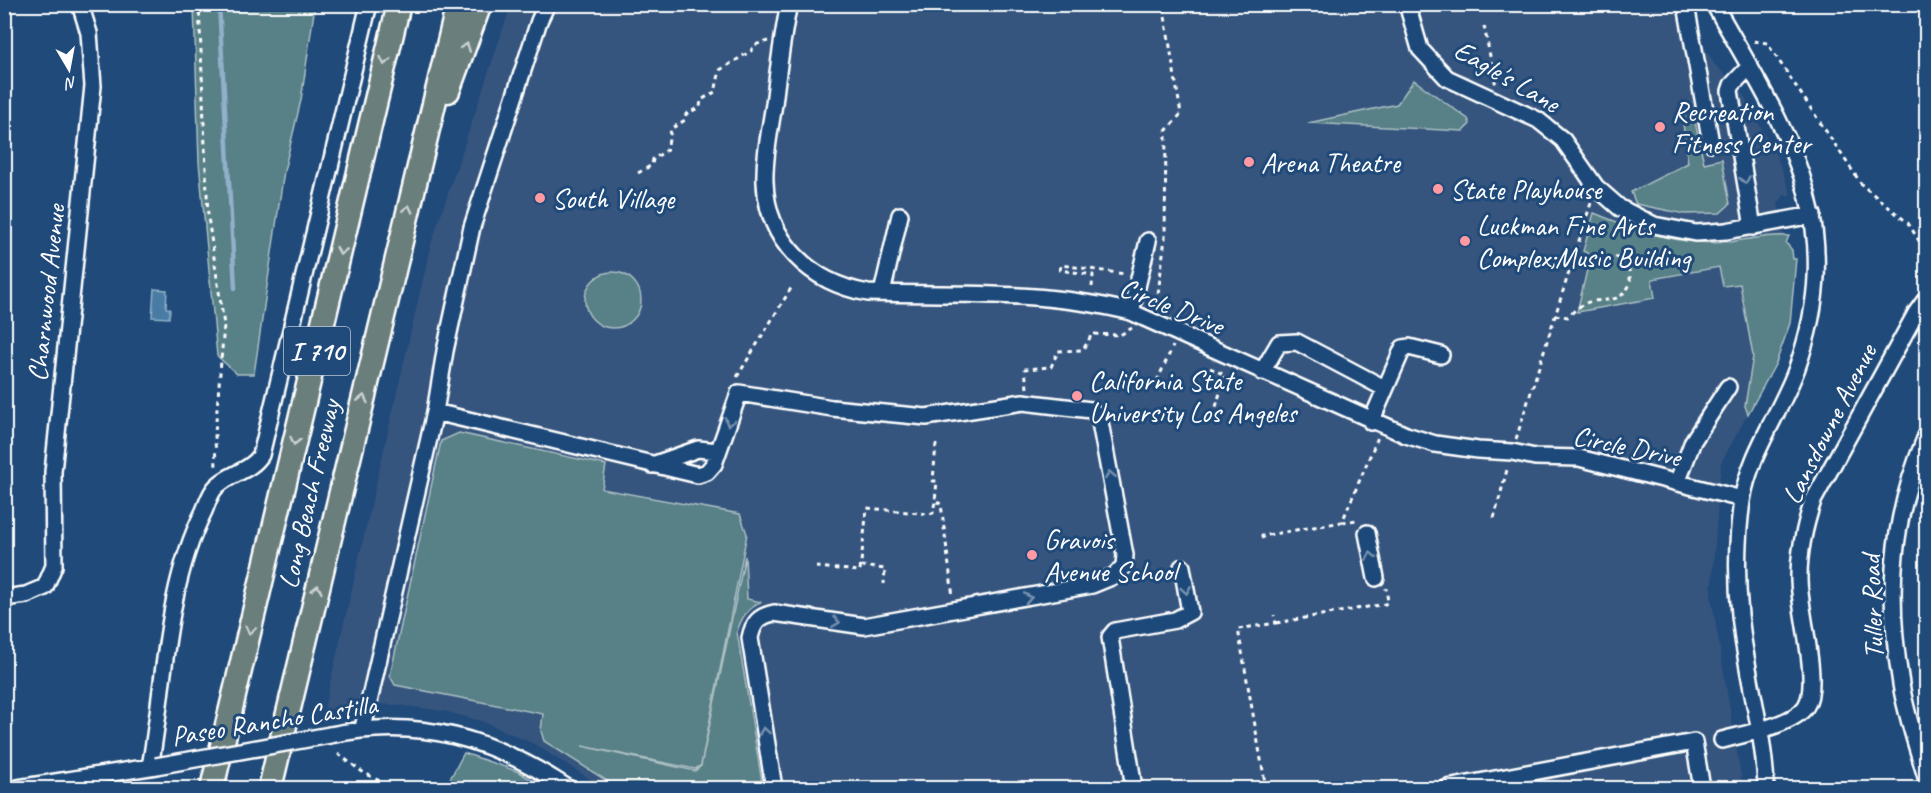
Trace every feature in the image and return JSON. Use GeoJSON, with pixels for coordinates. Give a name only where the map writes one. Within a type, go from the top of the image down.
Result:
{"type":"FeatureCollection","features":[{"type":"Feature","properties":{"kind":"highway","name":"Long Beach Freeway"},"geometry":{"type":"LineString","coordinates":[[212,789],[399,4]]}},
{"type":"Feature","properties":{"kind":"highway","name":"Long Beach Freeway"},"geometry":{"type":"LineString","coordinates":[[270,789],[458,4]]}},
{"type":"Feature","properties":{"kind":"highway"},"geometry":{"type":"LineString","coordinates":[[420,159],[468,43],[480,4]]}},
{"type":"Feature","properties":{"kind":"street","name":"Charnwood Avenue"},"geometry":{"type":"LineString","coordinates":[[4,598],[26,595],[45,587],[54,566],[53,472],[93,86],[89,33],[80,4]]}},
{"type":"Feature","properties":{"kind":"street"},"geometry":{"type":"LineString","coordinates":[[153,767],[182,567],[192,535],[216,487],[252,465],[261,456],[369,4]]}},
{"type":"Feature","properties":{"kind":"street"},"geometry":{"type":"LineString","coordinates":[[363,728],[435,412],[444,351],[472,227],[539,21],[547,4]]}},
{"type":"Feature","properties":{"kind":"street","name":"Circle Drive"},"geometry":{"type":"LineString","coordinates":[[789,4],[765,180],[772,220],[792,254],[824,280],[845,289],[882,293],[1042,296],[1072,299],[1132,319],[1262,372],[1375,428],[1435,444],[1512,452],[1535,458],[1578,458],[1742,499]]}},
{"type":"Feature","properties":{"kind":"street","name":"Eagle's Lane"},"geometry":{"type":"LineString","coordinates":[[1407,4],[1420,49],[1447,78],[1538,120],[1563,141],[1596,187],[1620,208],[1654,225],[1696,233],[1813,215]]}},
{"type":"Feature","properties":{"kind":"street"},"geometry":{"type":"LineString","coordinates":[[1686,4],[1711,143]]}},
{"type":"Feature","properties":{"kind":"street"},"geometry":{"type":"LineString","coordinates":[[1714,4],[1781,122],[1794,152],[1813,215],[1817,278],[1811,321],[1796,370],[1762,442],[1742,499],[1737,549],[1741,628],[1759,729],[1766,789]]}},
{"type":"Feature","properties":{"kind":"street"},"geometry":{"type":"LineString","coordinates":[[1749,67],[1732,85],[1730,91],[1753,226]]}},
{"type":"Feature","properties":{"kind":"street"},"geometry":{"type":"LineString","coordinates":[[882,293],[900,215]]}},
{"type":"Feature","properties":{"kind":"street"},"geometry":{"type":"LineString","coordinates":[[1132,319],[1148,241]]}},
{"type":"Feature","properties":{"kind":"street","name":"Lansdowne Avenue"},"geometry":{"type":"LineString","coordinates":[[1722,740],[1799,714],[1810,696],[1811,678],[1799,579],[1806,522],[1814,501],[1916,313],[1926,299]]}},
{"type":"Feature","properties":{"kind":"street"},"geometry":{"type":"LineString","coordinates":[[1262,372],[1279,343],[1297,342],[1384,388]]}},
{"type":"Feature","properties":{"kind":"street"},"geometry":{"type":"LineString","coordinates":[[1375,428],[1384,388],[1403,348],[1409,347],[1441,355]]}},
{"type":"Feature","properties":{"kind":"street"},"geometry":{"type":"LineString","coordinates":[[1677,483],[1694,441],[1728,387]]}},
{"type":"Feature","properties":{"kind":"street"},"geometry":{"type":"LineString","coordinates":[[435,412],[698,475],[707,472],[718,451],[739,393],[832,408],[926,417],[1023,402],[1091,410],[1099,417],[1125,555],[1124,566],[1114,576],[1092,585],[864,626],[774,613],[762,616],[752,627],[750,638],[774,789]]}},
{"type":"Feature","properties":{"kind":"street","name":"Tuller Road"},"geometry":{"type":"LineString","coordinates":[[1926,436],[1900,515],[1894,549],[1893,583],[1901,684],[1926,777]]}},
{"type":"Feature","properties":{"kind":"street"},"geometry":{"type":"LineString","coordinates":[[652,465],[698,449],[718,451]]}},
{"type":"Feature","properties":{"kind":"street"},"geometry":{"type":"LineString","coordinates":[[1364,526],[1380,578]]}},
{"type":"Feature","properties":{"kind":"street"},"geometry":{"type":"LineString","coordinates":[[1134,789],[1110,637],[1115,631],[1175,620],[1190,612],[1182,567]]}},
{"type":"Feature","properties":{"kind":"street","name":"Paseo Rancho Castilla"},"geometry":{"type":"LineString","coordinates":[[18,789],[153,767],[363,728],[394,726],[430,730],[467,739],[507,754],[568,789]]}},
{"type":"Feature","properties":{"kind":"street"},"geometry":{"type":"LineString","coordinates":[[1447,788],[1694,742],[1702,789]]}},
{"type":"Feature","properties":{"kind":"path"},"geometry":{"type":"LineString","coordinates":[[199,4],[208,217],[224,325],[215,433],[216,487]]}},
{"type":"Feature","properties":{"kind":"path"},"geometry":{"type":"LineString","coordinates":[[1157,303],[1165,238],[1166,131],[1181,114],[1163,4]]}},
{"type":"Feature","properties":{"kind":"path"},"geometry":{"type":"LineString","coordinates":[[1920,4],[1926,21]]}},
{"type":"Feature","properties":{"kind":"path"},"geometry":{"type":"LineString","coordinates":[[1484,26],[1500,103]]}},
{"type":"Feature","properties":{"kind":"path"},"geometry":{"type":"LineString","coordinates":[[638,172],[652,165],[653,159],[668,150],[671,129],[685,120],[686,114],[700,106],[701,100],[715,92],[720,70],[751,51],[754,45],[773,39]]}},
{"type":"Feature","properties":{"kind":"path"},"geometry":{"type":"LineString","coordinates":[[1754,41],[1767,43],[1862,185],[1908,223],[1926,251]]}},
{"type":"Feature","properties":{"kind":"path"},"geometry":{"type":"LineString","coordinates":[[1926,97],[1926,174]]}},
{"type":"Feature","properties":{"kind":"path"},"geometry":{"type":"LineString","coordinates":[[1494,518],[1512,452],[1596,187]]}},
{"type":"Feature","properties":{"kind":"path"},"geometry":{"type":"LineString","coordinates":[[1148,241],[1165,238]]}},
{"type":"Feature","properties":{"kind":"path"},"geometry":{"type":"LineString","coordinates":[[1555,315],[1568,317],[1580,305],[1592,301],[1611,302],[1621,297],[1630,284],[1627,265],[1619,258],[1609,255],[1583,265],[1571,262]]}},
{"type":"Feature","properties":{"kind":"path"},"geometry":{"type":"LineString","coordinates":[[1092,287],[1093,275],[1060,270],[1061,265],[1128,274]]}},
{"type":"Feature","properties":{"kind":"path"},"geometry":{"type":"LineString","coordinates":[[745,381],[737,377],[793,285]]}},
{"type":"Feature","properties":{"kind":"path"},"geometry":{"type":"LineString","coordinates":[[1017,389],[1028,387],[1025,369],[1051,367],[1058,351],[1083,350],[1092,334],[1120,334],[1132,319]]}},
{"type":"Feature","properties":{"kind":"path"},"geometry":{"type":"LineString","coordinates":[[1157,381],[1173,346]]}},
{"type":"Feature","properties":{"kind":"path"},"geometry":{"type":"LineString","coordinates":[[1210,368],[1225,375],[1216,407]]}},
{"type":"Feature","properties":{"kind":"path"},"geometry":{"type":"LineString","coordinates":[[1342,522],[1375,428]]}},
{"type":"Feature","properties":{"kind":"path"},"geometry":{"type":"LineString","coordinates":[[816,567],[860,571],[867,508],[933,513],[937,482],[933,481],[936,444]]}},
{"type":"Feature","properties":{"kind":"path"},"geometry":{"type":"LineString","coordinates":[[935,501],[941,504],[954,610]]}},
{"type":"Feature","properties":{"kind":"path"},"geometry":{"type":"LineString","coordinates":[[1263,539],[1262,536],[1342,522],[1364,526]]}},
{"type":"Feature","properties":{"kind":"path"},"geometry":{"type":"LineString","coordinates":[[861,566],[885,569],[884,584]]}},
{"type":"Feature","properties":{"kind":"path"},"geometry":{"type":"LineString","coordinates":[[1266,789],[1238,629],[1385,604],[1388,599],[1380,578]]}},
{"type":"Feature","properties":{"kind":"path"},"geometry":{"type":"LineString","coordinates":[[1274,615],[1276,623]]}},
{"type":"Feature","properties":{"kind":"path"},"geometry":{"type":"LineString","coordinates":[[338,754],[364,773],[388,785],[389,789]]}},
{"type":"Feature","properties":{"kind":"shaded area","name":"California State University Los Angeles"},"geometry":{"type":"Polygon","coordinates":[[[511,5],[1681,5],[1715,65],[1741,90],[1777,157],[1790,191],[1790,197],[1784,195],[1778,204],[1785,243],[1767,379],[1721,463],[1711,595],[1743,788],[604,788],[534,744],[484,722],[444,711],[397,705],[365,704],[324,710],[431,244],[511,5]]]}},
{"type":"Feature","properties":{"kind":"shaded area"},"geometry":{"type":"Polygon","coordinates":[[[154,289],[167,290],[166,308],[170,309],[169,318],[152,317],[154,289]]]}},
{"type":"Feature","properties":{"kind":"green space"},"geometry":{"type":"Polygon","coordinates":[[[194,5],[315,5],[301,100],[284,171],[254,374],[237,374],[217,356],[199,162],[194,5]]]}},
{"type":"Feature","properties":{"kind":"green space"},"geometry":{"type":"Polygon","coordinates":[[[1414,80],[1468,119],[1470,124],[1463,131],[1308,123],[1397,104],[1414,80]]]}},
{"type":"Feature","properties":{"kind":"green space"},"geometry":{"type":"Polygon","coordinates":[[[1691,103],[1704,163],[1722,159],[1730,204],[1720,213],[1685,214],[1636,204],[1631,192],[1688,163],[1681,107],[1691,103]]]}},
{"type":"Feature","properties":{"kind":"green space"},"geometry":{"type":"Polygon","coordinates":[[[1594,213],[1660,236],[1693,242],[1729,242],[1766,236],[1789,236],[1786,243],[1792,250],[1793,259],[1796,259],[1790,323],[1776,363],[1748,414],[1745,406],[1753,356],[1740,284],[1723,286],[1719,267],[1652,279],[1655,298],[1577,312],[1588,266],[1587,253],[1583,251],[1594,213]]]}},
{"type":"Feature","properties":{"kind":"green space"},"geometry":{"type":"Polygon","coordinates":[[[607,272],[619,272],[629,276],[637,284],[641,300],[637,316],[629,324],[619,328],[607,328],[597,324],[589,316],[585,306],[585,294],[589,284],[597,276],[607,272]]]}},
{"type":"Feature","properties":{"kind":"green space"},"geometry":{"type":"Polygon","coordinates":[[[459,433],[606,465],[602,489],[740,514],[747,534],[701,765],[695,769],[582,746],[695,771],[701,766],[745,556],[747,599],[761,602],[745,614],[737,632],[763,788],[618,788],[544,741],[541,731],[543,714],[395,685],[390,676],[441,441],[459,433]]]}},
{"type":"Feature","properties":{"kind":"green space"},"geometry":{"type":"Polygon","coordinates":[[[464,753],[519,772],[545,788],[445,788],[464,753]]]}},
{"type":"Feature","properties":{"kind":"waterway"},"geometry":{"type":"LineString","coordinates":[[219,4],[235,288]]}},
{"type":"Feature","properties":{"kind":"place","name":"Recreation Fitness Center"},"geometry":{"type":"Point","coordinates":[1660,127]}},
{"type":"Feature","properties":{"kind":"place","name":"Arena Theatre"},"geometry":{"type":"Point","coordinates":[1249,162]}},
{"type":"Feature","properties":{"kind":"place","name":"State Playhouse"},"geometry":{"type":"Point","coordinates":[1438,189]}},
{"type":"Feature","properties":{"kind":"place","name":"South Village"},"geometry":{"type":"Point","coordinates":[540,198]}},
{"type":"Feature","properties":{"kind":"place","name":"Luckman Fine Arts Complex;Music Building"},"geometry":{"type":"Point","coordinates":[1465,241]}},
{"type":"Feature","properties":{"kind":"place","name":"California State University Los Angeles"},"geometry":{"type":"Point","coordinates":[1077,396]}},
{"type":"Feature","properties":{"kind":"place","name":"Gravois Avenue School"},"geometry":{"type":"Point","coordinates":[1032,555]}}]}
